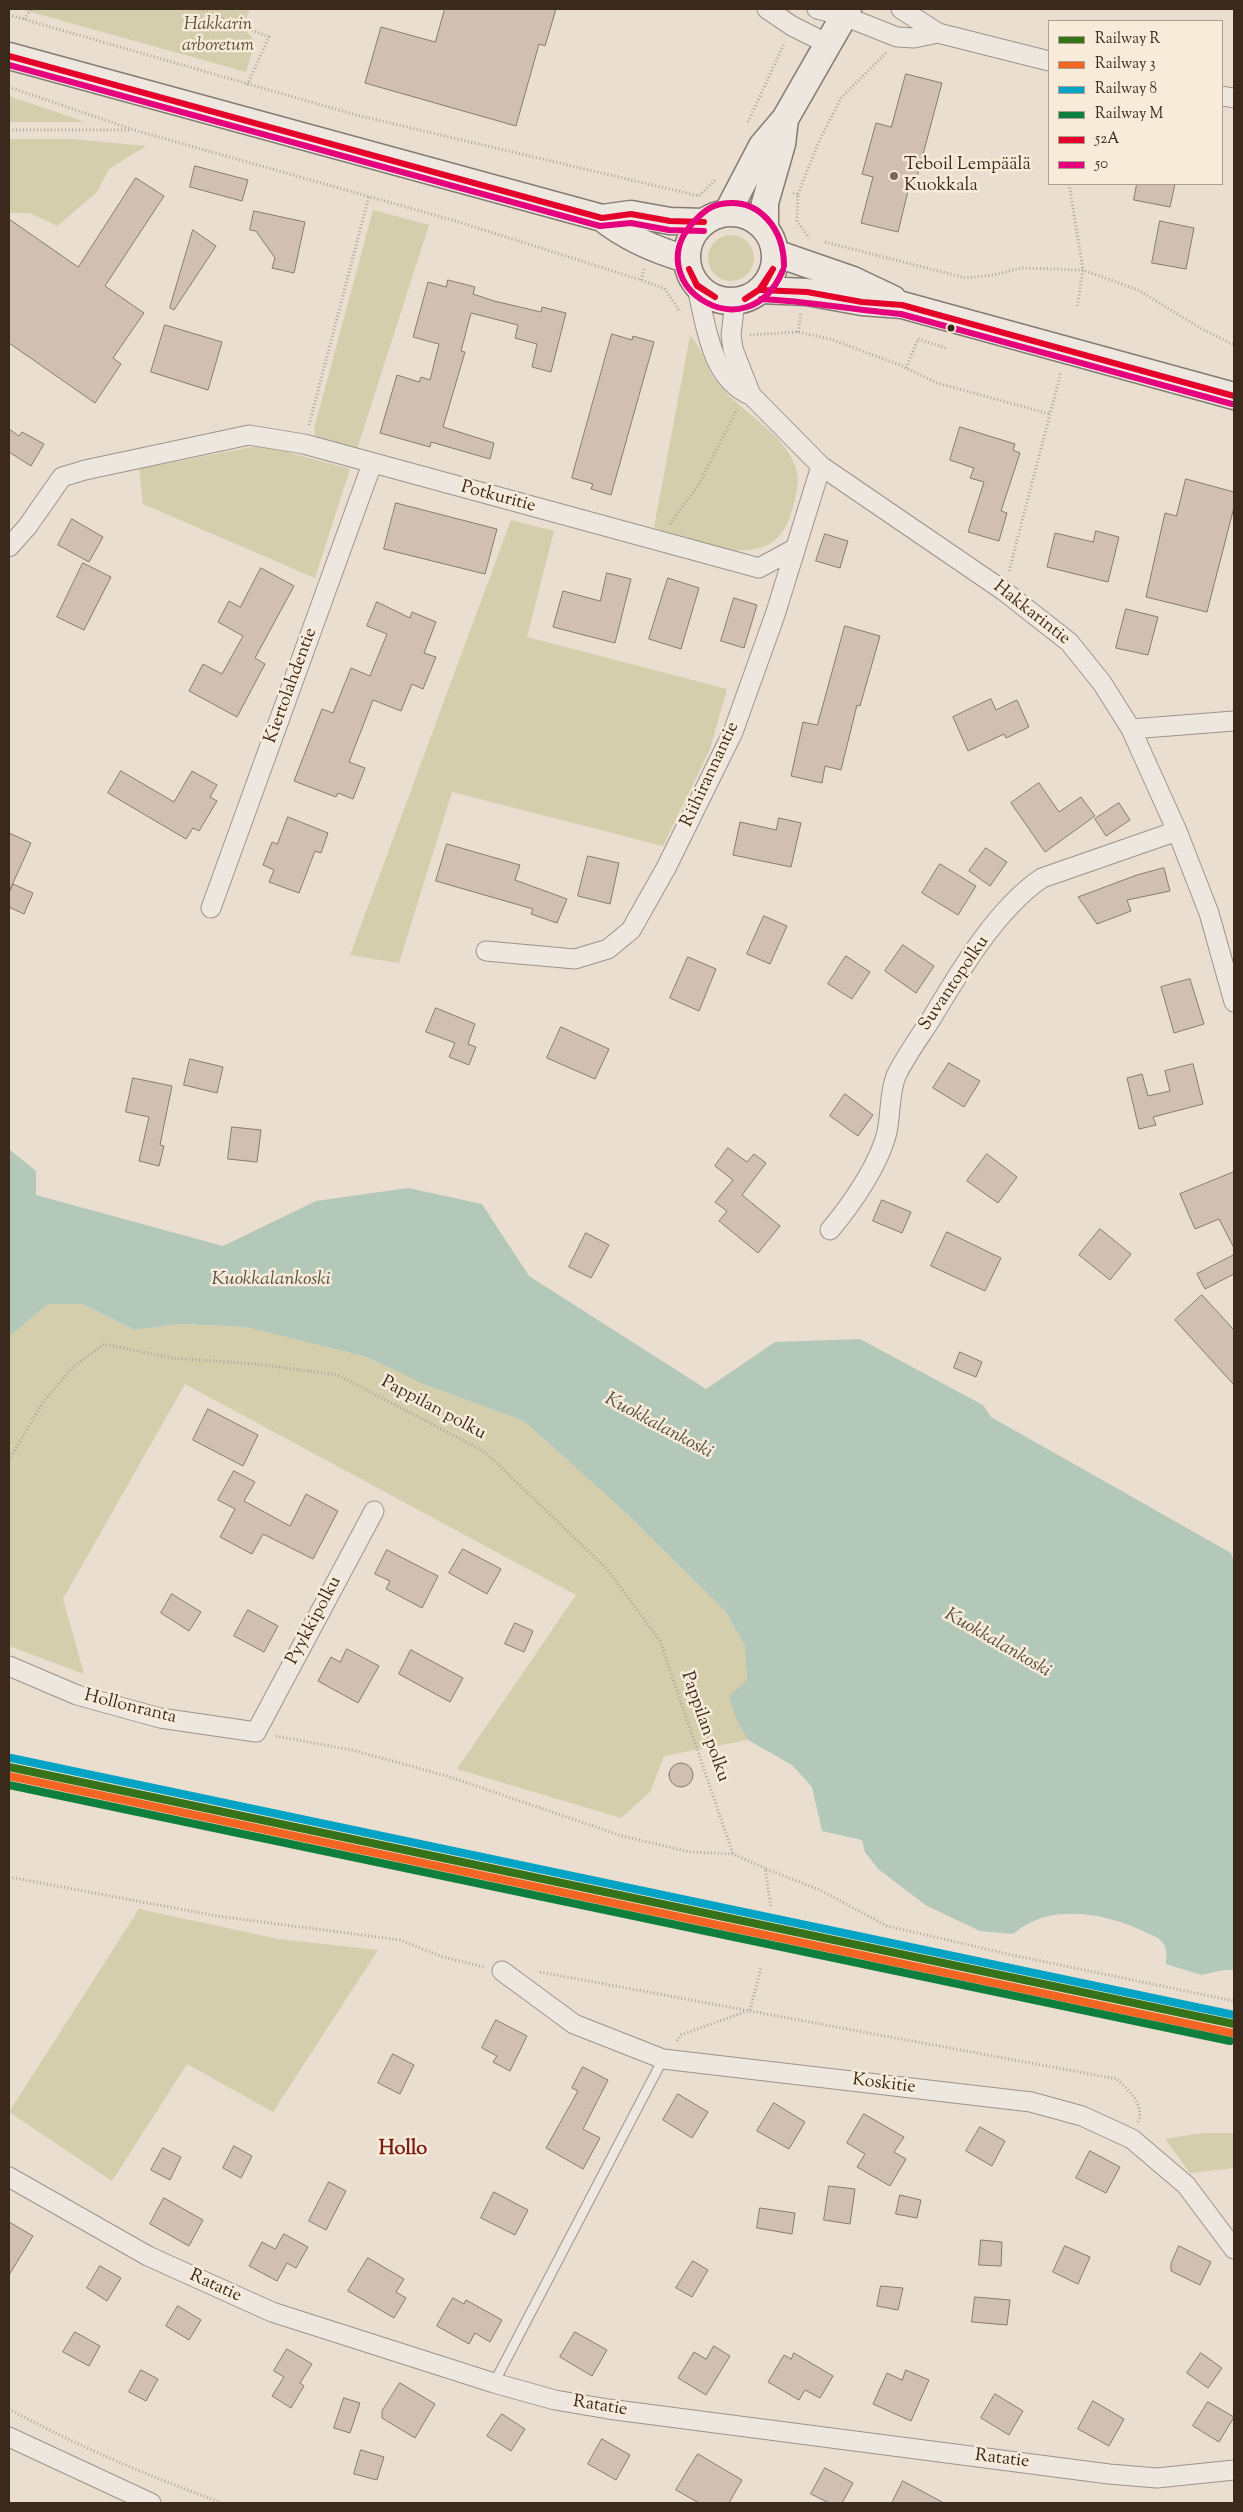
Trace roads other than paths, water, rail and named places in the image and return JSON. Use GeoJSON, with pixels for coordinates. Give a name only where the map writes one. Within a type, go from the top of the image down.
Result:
{"type":"FeatureCollection","features":[{"type":"Feature","properties":{"kind":"main road"},"geometry":{"type":"LineString","coordinates":[[602,218],[631,214],[670,221],[715,217],[742,214],[754,219],[765,228],[772,239],[775,253],[775,266],[770,279],[761,290],[750,298],[736,301],[721,300],[707,294],[696,284],[689,271],[686,259],[689,243],[715,217],[745,178],[762,146],[785,119],[846,12]]}},
{"type":"Feature","properties":{"kind":"main road"},"geometry":{"type":"LineString","coordinates":[[9,56],[602,218],[623,234],[666,253],[686,259]]}},
{"type":"Feature","properties":{"kind":"main road"},"geometry":{"type":"LineString","coordinates":[[765,228],[765,209],[769,185],[782,144],[785,119]]}},
{"type":"Feature","properties":{"kind":"main road"},"geometry":{"type":"LineString","coordinates":[[775,253],[869,286],[902,305]]}},
{"type":"Feature","properties":{"kind":"main road"},"geometry":{"type":"LineString","coordinates":[[761,290],[807,292],[868,303],[902,305],[1234,396]]}},
{"type":"Feature","properties":{"kind":"street"},"geometry":{"type":"LineString","coordinates":[[767,9],[792,26],[828,44]]}},
{"type":"Feature","properties":{"kind":"street"},"geometry":{"type":"LineString","coordinates":[[817,9],[846,12],[897,37],[914,38],[938,34]]}},
{"type":"Feature","properties":{"kind":"street"},"geometry":{"type":"LineString","coordinates":[[901,9],[938,34],[1048,60]]}},
{"type":"Feature","properties":{"kind":"street","name":"Hakkarintie"},"geometry":{"type":"LineString","coordinates":[[696,284],[717,362],[735,387],[747,394],[821,466],[1004,591],[1069,642],[1102,683],[1131,729],[1177,831],[1209,913],[1234,1002]]}},
{"type":"Feature","properties":{"kind":"street","name":"Hakkarintie"},"geometry":{"type":"LineString","coordinates":[[736,301],[731,336],[747,394]]}},
{"type":"Feature","properties":{"kind":"street","name":"Potkuritie"},"geometry":{"type":"LineString","coordinates":[[9,547],[27,526],[62,477],[85,470],[249,435],[304,444],[758,568],[794,549]]}},
{"type":"Feature","properties":{"kind":"street","name":"Kiertolahdentie"},"geometry":{"type":"LineString","coordinates":[[211,908],[372,464]]}},
{"type":"Feature","properties":{"kind":"street","name":"Riihirannantie"},"geometry":{"type":"LineString","coordinates":[[486,951],[575,959],[608,949],[631,930],[666,868],[733,732],[775,616],[821,466]]}},
{"type":"Feature","properties":{"kind":"street"},"geometry":{"type":"LineString","coordinates":[[1131,729],[1234,721]]}},
{"type":"Feature","properties":{"kind":"street","name":"Suvantopolku"},"geometry":{"type":"LineString","coordinates":[[830,1230],[856,1196],[876,1159],[886,1134],[891,1092],[905,1060],[975,950],[1023,891],[1042,878],[1177,831]]}},
{"type":"Feature","properties":{"kind":"street","name":"Pyykkipolku"},"geometry":{"type":"LineString","coordinates":[[256,1732],[374,1511]]}},
{"type":"Feature","properties":{"kind":"street","name":"Hollonranta"},"geometry":{"type":"LineString","coordinates":[[9,1666],[78,1695],[160,1718],[256,1732]]}},
{"type":"Feature","properties":{"kind":"street","name":"Koskitie"},"geometry":{"type":"LineString","coordinates":[[502,1971],[574,2024],[663,2059],[1030,2102],[1082,2116],[1132,2138],[1186,2185],[1234,2249]]}},
{"type":"Feature","properties":{"kind":"street","name":"Ratatie"},"geometry":{"type":"LineString","coordinates":[[9,2177],[148,2256],[272,2312],[556,2400],[608,2409],[1109,2474],[1157,2478],[1234,2470]]}},
{"type":"Feature","properties":{"kind":"street"},"geometry":{"type":"LineString","coordinates":[[9,2437],[151,2503]]}},
{"type":"Feature","properties":{"kind":"lane"},"geometry":{"type":"LineString","coordinates":[[494,2382],[663,2059]]}},
{"type":"Feature","properties":{"kind":"water","name":"Kuokkalankoski"},"geometry":{"type":"Polygon","coordinates":[[[9,1149],[36,1171],[36,1195],[223,1246],[316,1201],[408,1188],[482,1204],[529,1276],[706,1389],[775,1342],[860,1339],[983,1405],[991,1417],[1231,1553],[1234,1562],[1234,1970],[1201,1975],[1166,1964],[1166,1949],[1157,1937],[1128,1924],[1094,1915],[1059,1914],[1027,1924],[1013,1934],[980,1931],[927,1906],[878,1869],[865,1852],[862,1840],[822,1831],[812,1787],[792,1765],[748,1740],[736,1719],[729,1696],[747,1680],[745,1646],[726,1612],[626,1513],[524,1421],[423,1384],[367,1357],[245,1327],[179,1324],[134,1330],[82,1304],[48,1304],[9,1337],[9,1149]]]}},
{"type":"Feature","properties":{"kind":"rail line","name":"8"},"geometry":{"type":"LineString","coordinates":[[11,1758],[1234,2015]]}},
{"type":"Feature","properties":{"kind":"rail line","name":"R"},"geometry":{"type":"LineString","coordinates":[[9,1767],[1234,2024]]}},
{"type":"Feature","properties":{"kind":"rail line","name":"3"},"geometry":{"type":"LineString","coordinates":[[9,1776],[1232,2033]]}},
{"type":"Feature","properties":{"kind":"rail line","name":"M"},"geometry":{"type":"LineString","coordinates":[[9,1785],[1230,2041]]}},
{"type":"Feature","properties":{"kind":"place","name":"Teboil Lempäälä Kuokkala"},"geometry":{"type":"Point","coordinates":[894,176]}},
{"type":"Feature","properties":{"kind":"district","name":"Hollo"},"geometry":{"type":"Point","coordinates":[403,2151]}},
{"type":"Feature","properties":{"kind":"park label","name":"Hakkarin arboretum"},"geometry":{"type":"Point","coordinates":[218,36]}}]}
